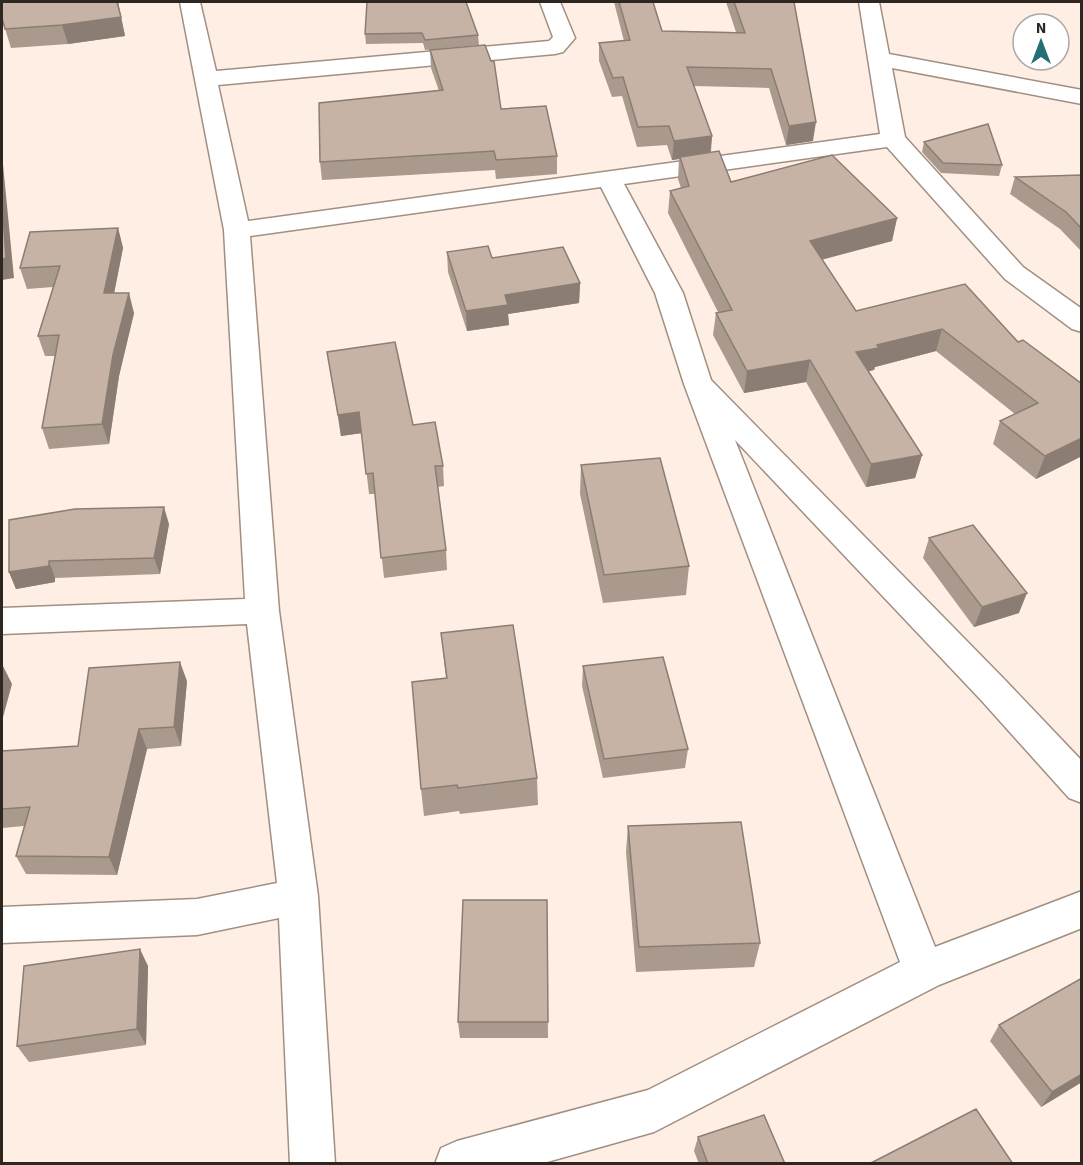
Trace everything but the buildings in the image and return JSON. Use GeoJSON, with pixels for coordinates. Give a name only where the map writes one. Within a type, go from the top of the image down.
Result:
{"type":"FeatureCollection","features":[{"type":"Feature","properties":{"kind":"street"},"geometry":{"type":"LineString","coordinates":[[190,2],[237,230],[262,611],[298,896],[305,1163]]}},
{"type":"Feature","properties":{"kind":"street"},"geometry":{"type":"LineString","coordinates":[[206,79],[555,47],[564,38],[549,2]]}},
{"type":"Feature","properties":{"kind":"street"},"geometry":{"type":"LineString","coordinates":[[869,2],[893,139],[1014,273],[1082,323]]}},
{"type":"Feature","properties":{"kind":"street"},"geometry":{"type":"LineString","coordinates":[[879,59],[1082,97]]}},
{"type":"Feature","properties":{"kind":"street"},"geometry":{"type":"LineString","coordinates":[[237,230],[893,139]]}},
{"type":"Feature","properties":{"kind":"street"},"geometry":{"type":"LineString","coordinates":[[609,178],[669,293],[698,384],[924,971]]}},
{"type":"Feature","properties":{"kind":"street"},"geometry":{"type":"LineString","coordinates":[[698,384],[993,690],[1082,787]]}},
{"type":"Feature","properties":{"kind":"street"},"geometry":{"type":"LineString","coordinates":[[2,621],[262,611]]}},
{"type":"Feature","properties":{"kind":"street"},"geometry":{"type":"LineString","coordinates":[[2,925],[197,917],[298,896]]}},
{"type":"Feature","properties":{"kind":"street"},"geometry":{"type":"LineString","coordinates":[[457,1164],[654,1110],[924,971],[1082,909]]}}]}
